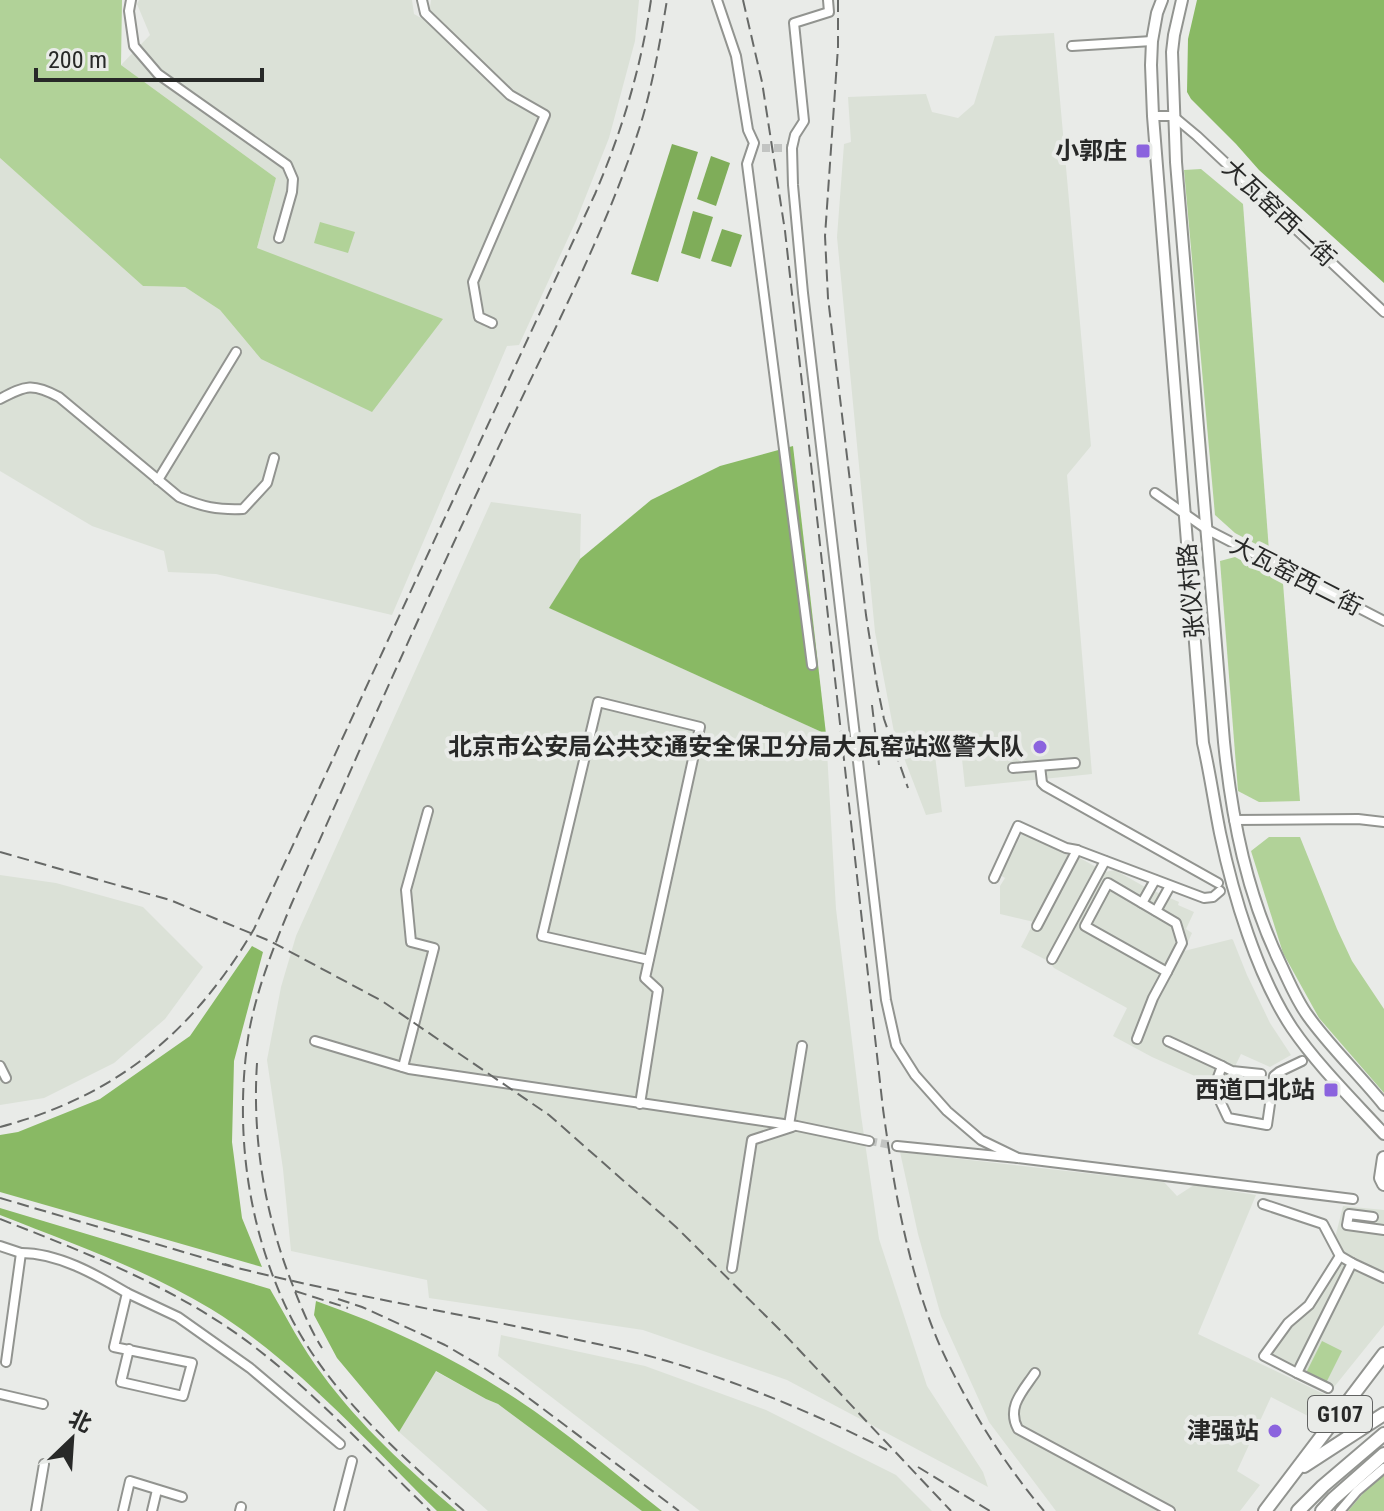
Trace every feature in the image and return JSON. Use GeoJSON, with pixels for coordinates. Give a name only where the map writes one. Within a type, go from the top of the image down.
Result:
{"type":"FeatureCollection","features":[{"type":"Feature","properties":{"kind":"highway"},"geometry":{"type":"LineString","coordinates":[[1384,1158],[1381,1174],[1384,1184]]}},
{"type":"Feature","properties":{"kind":"highway","name":"G107"},"geometry":{"type":"LineString","coordinates":[[1265,1511],[1384,1354]]}},
{"type":"Feature","properties":{"kind":"highway"},"geometry":{"type":"LineString","coordinates":[[1294,1472],[1384,1414]]}},
{"type":"Feature","properties":{"kind":"highway"},"geometry":{"type":"LineString","coordinates":[[1298,1511],[1384,1434]]}},
{"type":"Feature","properties":{"kind":"highway"},"geometry":{"type":"LineString","coordinates":[[1322,1511],[1384,1454]]}},
{"type":"Feature","properties":{"kind":"main road","name":"张仪村路"},"geometry":{"type":"LineString","coordinates":[[1162,0],[1152,41],[1153,116],[1203,743],[1220,834],[1236,896],[1276,1001],[1314,1057],[1384,1134]]}},
{"type":"Feature","properties":{"kind":"main road","name":"张仪村路"},"geometry":{"type":"LineString","coordinates":[[1182,0],[1172,52],[1173,116],[1224,742],[1234,820],[1264,928],[1293,990],[1330,1045],[1384,1105]]}},
{"type":"Feature","properties":{"kind":"street"},"geometry":{"type":"LineString","coordinates":[[131,0],[129,11],[134,46],[158,74],[287,165],[293,179],[292,192],[279,238]]}},
{"type":"Feature","properties":{"kind":"street"},"geometry":{"type":"LineString","coordinates":[[422,0],[425,13],[510,95],[545,115],[473,282],[479,317],[492,323]]}},
{"type":"Feature","properties":{"kind":"street"},"geometry":{"type":"LineString","coordinates":[[717,0],[736,56],[748,130],[758,145],[747,164],[812,665]]}},
{"type":"Feature","properties":{"kind":"street"},"geometry":{"type":"LineString","coordinates":[[828,0],[829,12],[794,23],[804,121],[795,135],[792,148],[793,185],[886,1000],[896,1045],[915,1075],[947,1111],[981,1140],[1018,1158]]}},
{"type":"Feature","properties":{"kind":"street"},"geometry":{"type":"LineString","coordinates":[[1072,46],[1152,41]]}},
{"type":"Feature","properties":{"kind":"street"},"geometry":{"type":"LineString","coordinates":[[1153,116],[1173,116]]}},
{"type":"Feature","properties":{"kind":"street","name":"大瓦窑西一街"},"geometry":{"type":"LineString","coordinates":[[1173,116],[1384,312]]}},
{"type":"Feature","properties":{"kind":"street"},"geometry":{"type":"LineString","coordinates":[[158,480],[236,352]]}},
{"type":"Feature","properties":{"kind":"street"},"geometry":{"type":"LineString","coordinates":[[0,399],[29,386],[42,388],[59,397],[179,497],[203,507],[243,509],[267,483],[274,458]]}},
{"type":"Feature","properties":{"kind":"street","name":"大瓦窑西二街"},"geometry":{"type":"LineString","coordinates":[[1155,493],[1208,530],[1384,621]]}},
{"type":"Feature","properties":{"kind":"street"},"geometry":{"type":"LineString","coordinates":[[640,1104],[658,990],[645,978],[649,960],[700,727],[598,702],[542,936],[649,960]]}},
{"type":"Feature","properties":{"kind":"street"},"geometry":{"type":"LineString","coordinates":[[1013,768],[1075,763]]}},
{"type":"Feature","properties":{"kind":"street"},"geometry":{"type":"LineString","coordinates":[[994,878],[1018,826],[1066,848],[1204,898],[1213,897],[1219,887],[1045,786],[1040,766]]}},
{"type":"Feature","properties":{"kind":"street"},"geometry":{"type":"LineString","coordinates":[[403,1067],[434,948],[411,942],[406,890],[428,811]]}},
{"type":"Feature","properties":{"kind":"street"},"geometry":{"type":"LineString","coordinates":[[1234,820],[1358,819],[1384,822]]}},
{"type":"Feature","properties":{"kind":"street"},"geometry":{"type":"LineString","coordinates":[[1037,926],[1077,850]]}},
{"type":"Feature","properties":{"kind":"street"},"geometry":{"type":"LineString","coordinates":[[1052,959],[1105,861]]}},
{"type":"Feature","properties":{"kind":"street"},"geometry":{"type":"LineString","coordinates":[[1142,903],[1155,880]]}},
{"type":"Feature","properties":{"kind":"street"},"geometry":{"type":"LineString","coordinates":[[1137,1039],[1153,998],[1167,972],[1182,943],[1176,923],[1108,883],[1085,926],[1167,972]]}},
{"type":"Feature","properties":{"kind":"street"},"geometry":{"type":"LineString","coordinates":[[1156,911],[1170,886]]}},
{"type":"Feature","properties":{"kind":"street"},"geometry":{"type":"LineString","coordinates":[[315,1041],[403,1067],[793,1125],[869,1141]]}},
{"type":"Feature","properties":{"kind":"street"},"geometry":{"type":"LineString","coordinates":[[1168,1041],[1232,1071],[1261,1074]]}},
{"type":"Feature","properties":{"kind":"street"},"geometry":{"type":"LineString","coordinates":[[793,1125],[802,1046]]}},
{"type":"Feature","properties":{"kind":"street"},"geometry":{"type":"LineString","coordinates":[[1222,1066],[1214,1088],[1228,1118],[1267,1125],[1274,1076],[1302,1061]]}},
{"type":"Feature","properties":{"kind":"street"},"geometry":{"type":"LineString","coordinates":[[0,1066],[6,1078]]}},
{"type":"Feature","properties":{"kind":"street"},"geometry":{"type":"LineString","coordinates":[[732,1268],[752,1140],[793,1125]]}},
{"type":"Feature","properties":{"kind":"street"},"geometry":{"type":"LineString","coordinates":[[897,1146],[1353,1199]]}},
{"type":"Feature","properties":{"kind":"street"},"geometry":{"type":"LineString","coordinates":[[1263,1204],[1323,1224],[1340,1256],[1384,1278]]}},
{"type":"Feature","properties":{"kind":"street"},"geometry":{"type":"LineString","coordinates":[[1373,1217],[1349,1214],[1347,1225],[1384,1230]]}},
{"type":"Feature","properties":{"kind":"street"},"geometry":{"type":"LineString","coordinates":[[0,1246],[21,1253],[37,1253],[94,1273],[127,1293],[178,1317],[250,1368],[340,1444]]}},
{"type":"Feature","properties":{"kind":"street"},"geometry":{"type":"LineString","coordinates":[[6,1362],[21,1253]]}},
{"type":"Feature","properties":{"kind":"street"},"geometry":{"type":"LineString","coordinates":[[1328,1388],[1264,1356],[1288,1323],[1309,1305],[1340,1256]]}},
{"type":"Feature","properties":{"kind":"street"},"geometry":{"type":"LineString","coordinates":[[1297,1373],[1352,1263]]}},
{"type":"Feature","properties":{"kind":"street"},"geometry":{"type":"LineString","coordinates":[[127,1293],[114,1347],[129,1349],[192,1363],[183,1396],[121,1382],[129,1349]]}},
{"type":"Feature","properties":{"kind":"street"},"geometry":{"type":"LineString","coordinates":[[1035,1373],[1012,1410],[1018,1429],[1170,1511]]}},
{"type":"Feature","properties":{"kind":"street"},"geometry":{"type":"LineString","coordinates":[[0,1394],[43,1404]]}},
{"type":"Feature","properties":{"kind":"street"},"geometry":{"type":"LineString","coordinates":[[339,1511],[352,1461]]}},
{"type":"Feature","properties":{"kind":"street"},"geometry":{"type":"LineString","coordinates":[[36,1511],[44,1464]]}},
{"type":"Feature","properties":{"kind":"street"},"geometry":{"type":"LineString","coordinates":[[1340,1511],[1357,1491],[1384,1468]]}},
{"type":"Feature","properties":{"kind":"street"},"geometry":{"type":"LineString","coordinates":[[123,1511],[130,1481],[182,1497]]}},
{"type":"Feature","properties":{"kind":"street"},"geometry":{"type":"LineString","coordinates":[[152,1511],[157,1490]]}},
{"type":"Feature","properties":{"kind":"shaded area"},"geometry":{"type":"Polygon","coordinates":[[[0,0],[122,0],[121,65],[276,178],[257,248],[443,319],[372,412],[261,359],[220,310],[185,287],[143,286],[0,158],[0,0]]]}},
{"type":"Feature","properties":{"kind":"shaded area"},"geometry":{"type":"Polygon","coordinates":[[[139,0],[412,0],[414,14],[428,22],[431,0],[639,0],[635,41],[609,138],[576,221],[519,345],[507,346],[392,615],[216,574],[168,572],[164,551],[92,526],[0,471],[0,158],[143,286],[185,287],[220,310],[261,359],[257,248],[276,178],[121,65],[150,35],[137,4],[139,0]]]}},
{"type":"Feature","properties":{"kind":"shaded area"},"geometry":{"type":"Polygon","coordinates":[[[1197,0],[1384,0],[1384,283],[1259,170],[1191,99],[1187,92],[1188,39],[1197,0]]]}},
{"type":"Feature","properties":{"kind":"shaded area"},"geometry":{"type":"Polygon","coordinates":[[[1054,33],[1091,446],[1067,475],[1092,774],[965,787],[959,731],[932,731],[942,812],[926,815],[894,732],[875,632],[837,237],[844,144],[851,142],[848,97],[926,94],[932,112],[958,118],[974,104],[995,36],[1054,33]]]}},
{"type":"Feature","properties":{"kind":"shaded area"},"geometry":{"type":"Polygon","coordinates":[[[672,144],[698,152],[658,282],[631,274],[672,144]]]}},
{"type":"Feature","properties":{"kind":"shaded area"},"geometry":{"type":"Polygon","coordinates":[[[711,156],[730,163],[716,206],[697,199],[711,156]]]}},
{"type":"Feature","properties":{"kind":"shaded area"},"geometry":{"type":"Polygon","coordinates":[[[1201,169],[1243,204],[1269,551],[1235,533],[1215,515],[1184,170],[1201,169]]]}},
{"type":"Feature","properties":{"kind":"shaded area"},"geometry":{"type":"Polygon","coordinates":[[[693,211],[713,217],[700,259],[681,253],[693,211]]]}},
{"type":"Feature","properties":{"kind":"shaded area"},"geometry":{"type":"Polygon","coordinates":[[[320,222],[355,232],[348,253],[314,243],[320,222]]]}},
{"type":"Feature","properties":{"kind":"shaded area"},"geometry":{"type":"Polygon","coordinates":[[[722,229],[742,235],[731,267],[711,261],[722,229]]]}},
{"type":"Feature","properties":{"kind":"shaded area"},"geometry":{"type":"Polygon","coordinates":[[[793,446],[826,734],[549,608],[580,559],[651,500],[720,466],[793,446]]]}},
{"type":"Feature","properties":{"kind":"shaded area"},"geometry":{"type":"Polygon","coordinates":[[[491,502],[581,514],[580,559],[550,608],[826,734],[836,909],[879,1239],[927,1386],[983,1472],[988,1487],[787,1380],[643,1330],[429,1298],[427,1280],[291,1251],[267,1060],[281,987],[296,936],[491,502]]]}},
{"type":"Feature","properties":{"kind":"shaded area"},"geometry":{"type":"Polygon","coordinates":[[[1235,557],[1283,583],[1300,801],[1259,802],[1238,791],[1220,561],[1235,557]]]}},
{"type":"Feature","properties":{"kind":"shaded area"},"geometry":{"type":"Polygon","coordinates":[[[1023,832],[1105,872],[1115,870],[1194,912],[1186,929],[1192,933],[1184,951],[1232,939],[1270,1023],[1291,1055],[1270,1067],[1241,1054],[1224,1089],[1113,1036],[1127,1008],[1021,947],[1034,922],[1000,914],[1000,886],[1005,878],[1000,875],[1023,832]]]}},
{"type":"Feature","properties":{"kind":"shaded area"},"geometry":{"type":"Polygon","coordinates":[[[1269,837],[1300,837],[1352,961],[1384,1009],[1384,1093],[1319,1018],[1283,953],[1251,851],[1269,837]]]}},
{"type":"Feature","properties":{"kind":"shaded area"},"geometry":{"type":"Polygon","coordinates":[[[0,875],[56,883],[143,907],[203,967],[165,1019],[114,1063],[44,1098],[0,1105],[0,875]]]}},
{"type":"Feature","properties":{"kind":"shaded area"},"geometry":{"type":"Polygon","coordinates":[[[252,946],[263,952],[234,1061],[232,1142],[242,1218],[262,1267],[0,1192],[0,1135],[18,1132],[100,1099],[190,1036],[252,946]]]}},
{"type":"Feature","properties":{"kind":"shaded area"},"geometry":{"type":"Polygon","coordinates":[[[900,1152],[1164,1182],[1177,1196],[1194,1185],[1256,1195],[1198,1334],[1326,1395],[1310,1417],[1271,1397],[1237,1471],[1260,1485],[1240,1511],[1056,1511],[989,1422],[941,1316],[918,1234],[900,1152]]]}},
{"type":"Feature","properties":{"kind":"shaded area"},"geometry":{"type":"Polygon","coordinates":[[[1343,1206],[1384,1210],[1384,1325],[1330,1392],[1261,1357],[1284,1321],[1308,1300],[1333,1257],[1343,1206]]]}},
{"type":"Feature","properties":{"kind":"shaded area"},"geometry":{"type":"Polygon","coordinates":[[[0,1208],[270,1289],[308,1354],[352,1411],[385,1446],[457,1511],[437,1511],[301,1377],[211,1309],[134,1269],[0,1215],[0,1208]]]}},
{"type":"Feature","properties":{"kind":"shaded area"},"geometry":{"type":"Polygon","coordinates":[[[316,1301],[419,1344],[492,1383],[553,1425],[662,1511],[642,1511],[498,1404],[436,1371],[399,1432],[337,1358],[314,1315],[316,1301]]]}},
{"type":"Feature","properties":{"kind":"shaded area"},"geometry":{"type":"Polygon","coordinates":[[[501,1335],[645,1366],[766,1410],[896,1475],[932,1511],[700,1511],[498,1356],[501,1335]]]}},
{"type":"Feature","properties":{"kind":"shaded area"},"geometry":{"type":"Polygon","coordinates":[[[1322,1341],[1342,1351],[1326,1383],[1306,1373],[1322,1341]]]}},
{"type":"Feature","properties":{"kind":"shaded area"},"geometry":{"type":"Polygon","coordinates":[[[435,1371],[498,1404],[642,1511],[488,1511],[399,1432],[435,1371]]]}},
{"type":"Feature","properties":{"kind":"shaded area"},"geometry":{"type":"Polygon","coordinates":[[[1384,1469],[1384,1511],[1348,1511],[1384,1469]]]}},
{"type":"Feature","properties":{"kind":"tunnel"},"geometry":{"type":"LineString","coordinates":[[762,148],[792,148]]}},
{"type":"Feature","properties":{"kind":"tunnel"},"geometry":{"type":"LineString","coordinates":[[869,1141],[897,1146]]}},
{"type":"Feature","properties":{"kind":"railway"},"geometry":{"type":"LineString","coordinates":[[0,1127],[80,1098],[148,1055],[205,999],[254,929],[595,194],[629,99],[651,0]]}},
{"type":"Feature","properties":{"kind":"railway"},"geometry":{"type":"LineString","coordinates":[[464,1511],[385,1439],[337,1386],[315,1358],[281,1296],[259,1232],[246,1166],[243,1099],[249,1032],[267,967],[297,890],[424,606],[613,200],[645,108],[667,0]]}},
{"type":"Feature","properties":{"kind":"railway"},"geometry":{"type":"LineString","coordinates":[[743,0],[762,82],[785,231],[883,1109],[897,1199],[919,1289],[940,1346],[986,1432],[1044,1511]]}},
{"type":"Feature","properties":{"kind":"railway"},"geometry":{"type":"LineString","coordinates":[[838,0],[838,47],[825,236],[828,298],[877,685],[884,719],[908,788]]}},
{"type":"Feature","properties":{"kind":"railway"},"geometry":{"type":"LineString","coordinates":[[872,705],[879,765]]}},
{"type":"Feature","properties":{"kind":"railway"},"geometry":{"type":"LineString","coordinates":[[0,852],[170,900],[270,941],[382,1001],[549,1115],[676,1227],[786,1336],[951,1511]]}},
{"type":"Feature","properties":{"kind":"railway"},"geometry":{"type":"LineString","coordinates":[[257,1063],[259,1148],[268,1205],[293,1286],[322,1348]]}},
{"type":"Feature","properties":{"kind":"railway"},"geometry":{"type":"LineString","coordinates":[[0,1198],[231,1266]]}},
{"type":"Feature","properties":{"kind":"railway"},"geometry":{"type":"LineString","coordinates":[[0,1219],[133,1274],[227,1327],[301,1386],[430,1511]]}},
{"type":"Feature","properties":{"kind":"railway"},"geometry":{"type":"LineString","coordinates":[[222,1264],[654,1357],[779,1401],[887,1450]]}},
{"type":"Feature","properties":{"kind":"railway"},"geometry":{"type":"LineString","coordinates":[[295,1291],[348,1308]]}},
{"type":"Feature","properties":{"kind":"railway"},"geometry":{"type":"LineString","coordinates":[[338,1299],[445,1345],[481,1366],[518,1390],[679,1511]]}},
{"type":"Feature","properties":{"kind":"railway"},"geometry":{"type":"LineString","coordinates":[[918,1467],[990,1511]]}},
{"type":"Feature","properties":{"kind":"place","name":"小郭庄"},"geometry":{"type":"Point","coordinates":[1143,151]}},
{"type":"Feature","properties":{"kind":"place","name":"北京市公安局公共交通安全保卫分局大瓦窑站巡警大队"},"geometry":{"type":"Point","coordinates":[1040,747]}},
{"type":"Feature","properties":{"kind":"place","name":"西道口北站"},"geometry":{"type":"Point","coordinates":[1331,1090]}},
{"type":"Feature","properties":{"kind":"place","name":"津强站"},"geometry":{"type":"Point","coordinates":[1275,1431]}}]}
